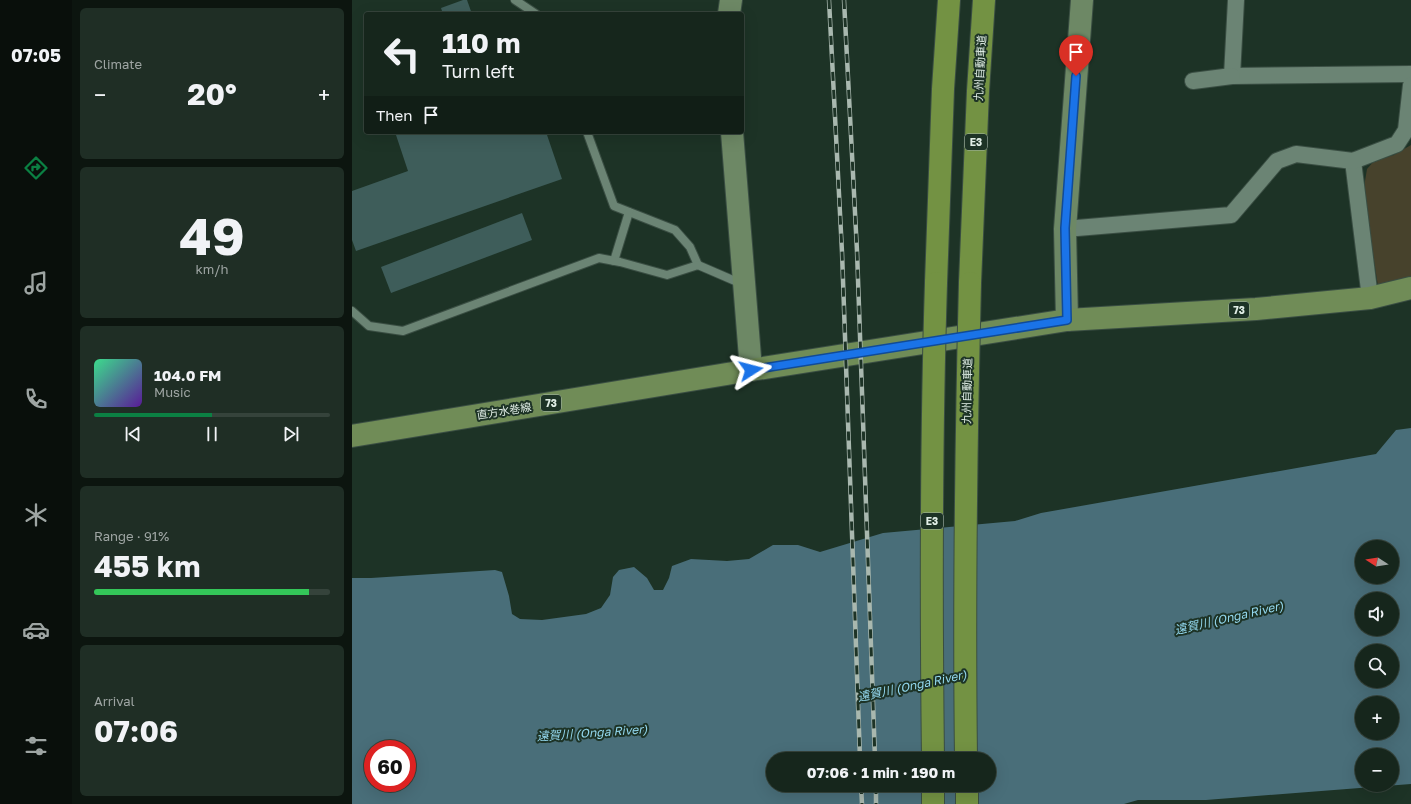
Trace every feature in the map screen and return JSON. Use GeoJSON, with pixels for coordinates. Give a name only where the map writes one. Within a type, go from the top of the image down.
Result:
{"type":"FeatureCollection","features":[{"type":"Feature","properties":{"kind":"highway","name":"E3"},"geometry":{"type":"LineString","coordinates":[[933,752],[932,399],[943,89],[949,0]]}},
{"type":"Feature","properties":{"kind":"highway","name":"九州自動車道"},"geometry":{"type":"LineString","coordinates":[[966,752],[965,620],[967,398],[978,91],[984,0]]}},
{"type":"Feature","properties":{"kind":"highway"},"geometry":{"type":"LineString","coordinates":[[933,792],[933,804]]}},
{"type":"Feature","properties":{"kind":"highway"},"geometry":{"type":"LineString","coordinates":[[967,792],[967,804]]}},
{"type":"Feature","properties":{"kind":"main road","name":"73"},"geometry":{"type":"LineString","coordinates":[[751,370],[1067,320],[1256,309],[1370,298],[1411,288]]}},
{"type":"Feature","properties":{"kind":"main road","name":"直方水巻線"},"geometry":{"type":"LineString","coordinates":[[352,436],[751,370]]}},
{"type":"Feature","properties":{"kind":"street"},"geometry":{"type":"LineString","coordinates":[[729,12],[730,0]]}},
{"type":"Feature","properties":{"kind":"street"},"geometry":{"type":"LineString","coordinates":[[1067,320],[1065,228],[1082,0]]}},
{"type":"Feature","properties":{"kind":"street"},"geometry":{"type":"LineString","coordinates":[[1232,76],[1236,0]]}},
{"type":"Feature","properties":{"kind":"street"},"geometry":{"type":"LineString","coordinates":[[1194,81],[1232,76],[1411,74]]}},
{"type":"Feature","properties":{"kind":"street"},"geometry":{"type":"LineString","coordinates":[[1065,228],[1231,215],[1277,160],[1296,154],[1352,161],[1397,144],[1406,130],[1411,85]]}},
{"type":"Feature","properties":{"kind":"street"},"geometry":{"type":"LineString","coordinates":[[732,134],[751,370]]}},
{"type":"Feature","properties":{"kind":"street"},"geometry":{"type":"LineString","coordinates":[[1352,161],[1370,298]]}},
{"type":"Feature","properties":{"kind":"lane"},"geometry":{"type":"LineString","coordinates":[[515,0],[533,12]]}},
{"type":"Feature","properties":{"kind":"lane"},"geometry":{"type":"LineString","coordinates":[[588,134],[614,206],[675,230],[690,247],[698,265],[744,286]]}},
{"type":"Feature","properties":{"kind":"lane"},"geometry":{"type":"LineString","coordinates":[[614,261],[629,212]]}},
{"type":"Feature","properties":{"kind":"lane"},"geometry":{"type":"LineString","coordinates":[[352,311],[369,326],[403,331],[599,258],[667,275],[698,265]]}},
{"type":"Feature","properties":{"kind":"shaded area"},"geometry":{"type":"Polygon","coordinates":[[[1411,145],[1411,278],[1378,286],[1364,197],[1367,169],[1374,161],[1394,155],[1411,145]]]}},
{"type":"Feature","properties":{"kind":"water","name":"遠賀川 (Onga River)"},"geometry":{"type":"Polygon","coordinates":[[[1411,428],[1411,784],[1399,785],[1399,748],[1355,748],[1355,788],[1206,800],[1138,800],[1124,804],[352,804],[352,578],[495,570],[502,572],[509,596],[512,614],[520,619],[542,620],[586,614],[601,608],[610,595],[613,577],[619,570],[634,567],[647,578],[654,590],[663,590],[669,578],[672,566],[691,559],[727,561],[749,559],[773,545],[798,545],[820,552],[883,533],[1015,521],[1041,513],[1376,454],[1396,430],[1411,428]]]}},
{"type":"Feature","properties":{"kind":"building"},"geometry":{"type":"Polygon","coordinates":[[[467,0],[471,12],[442,12],[441,8],[467,0]]]}},
{"type":"Feature","properties":{"kind":"building"},"geometry":{"type":"Polygon","coordinates":[[[396,134],[547,134],[562,179],[356,251],[352,240],[352,191],[408,171],[396,134]]]}},
{"type":"Feature","properties":{"kind":"building"},"geometry":{"type":"Polygon","coordinates":[[[522,213],[532,240],[391,293],[381,267],[522,213]]]}},
{"type":"Feature","properties":{"kind":"railway"},"geometry":{"type":"LineString","coordinates":[[829,0],[842,252],[860,752]]}},
{"type":"Feature","properties":{"kind":"railway"},"geometry":{"type":"LineString","coordinates":[[844,0],[857,251],[875,752]]}},
{"type":"Feature","properties":{"kind":"railway"},"geometry":{"type":"LineString","coordinates":[[861,792],[862,804]]}},
{"type":"Feature","properties":{"kind":"railway"},"geometry":{"type":"LineString","coordinates":[[876,792],[876,804]]}},
{"type":"Feature","properties":{"kind":"route"},"geometry":{"type":"LineString","coordinates":[[751,370],[1067,320],[1065,228],[1076,76]]}}]}
